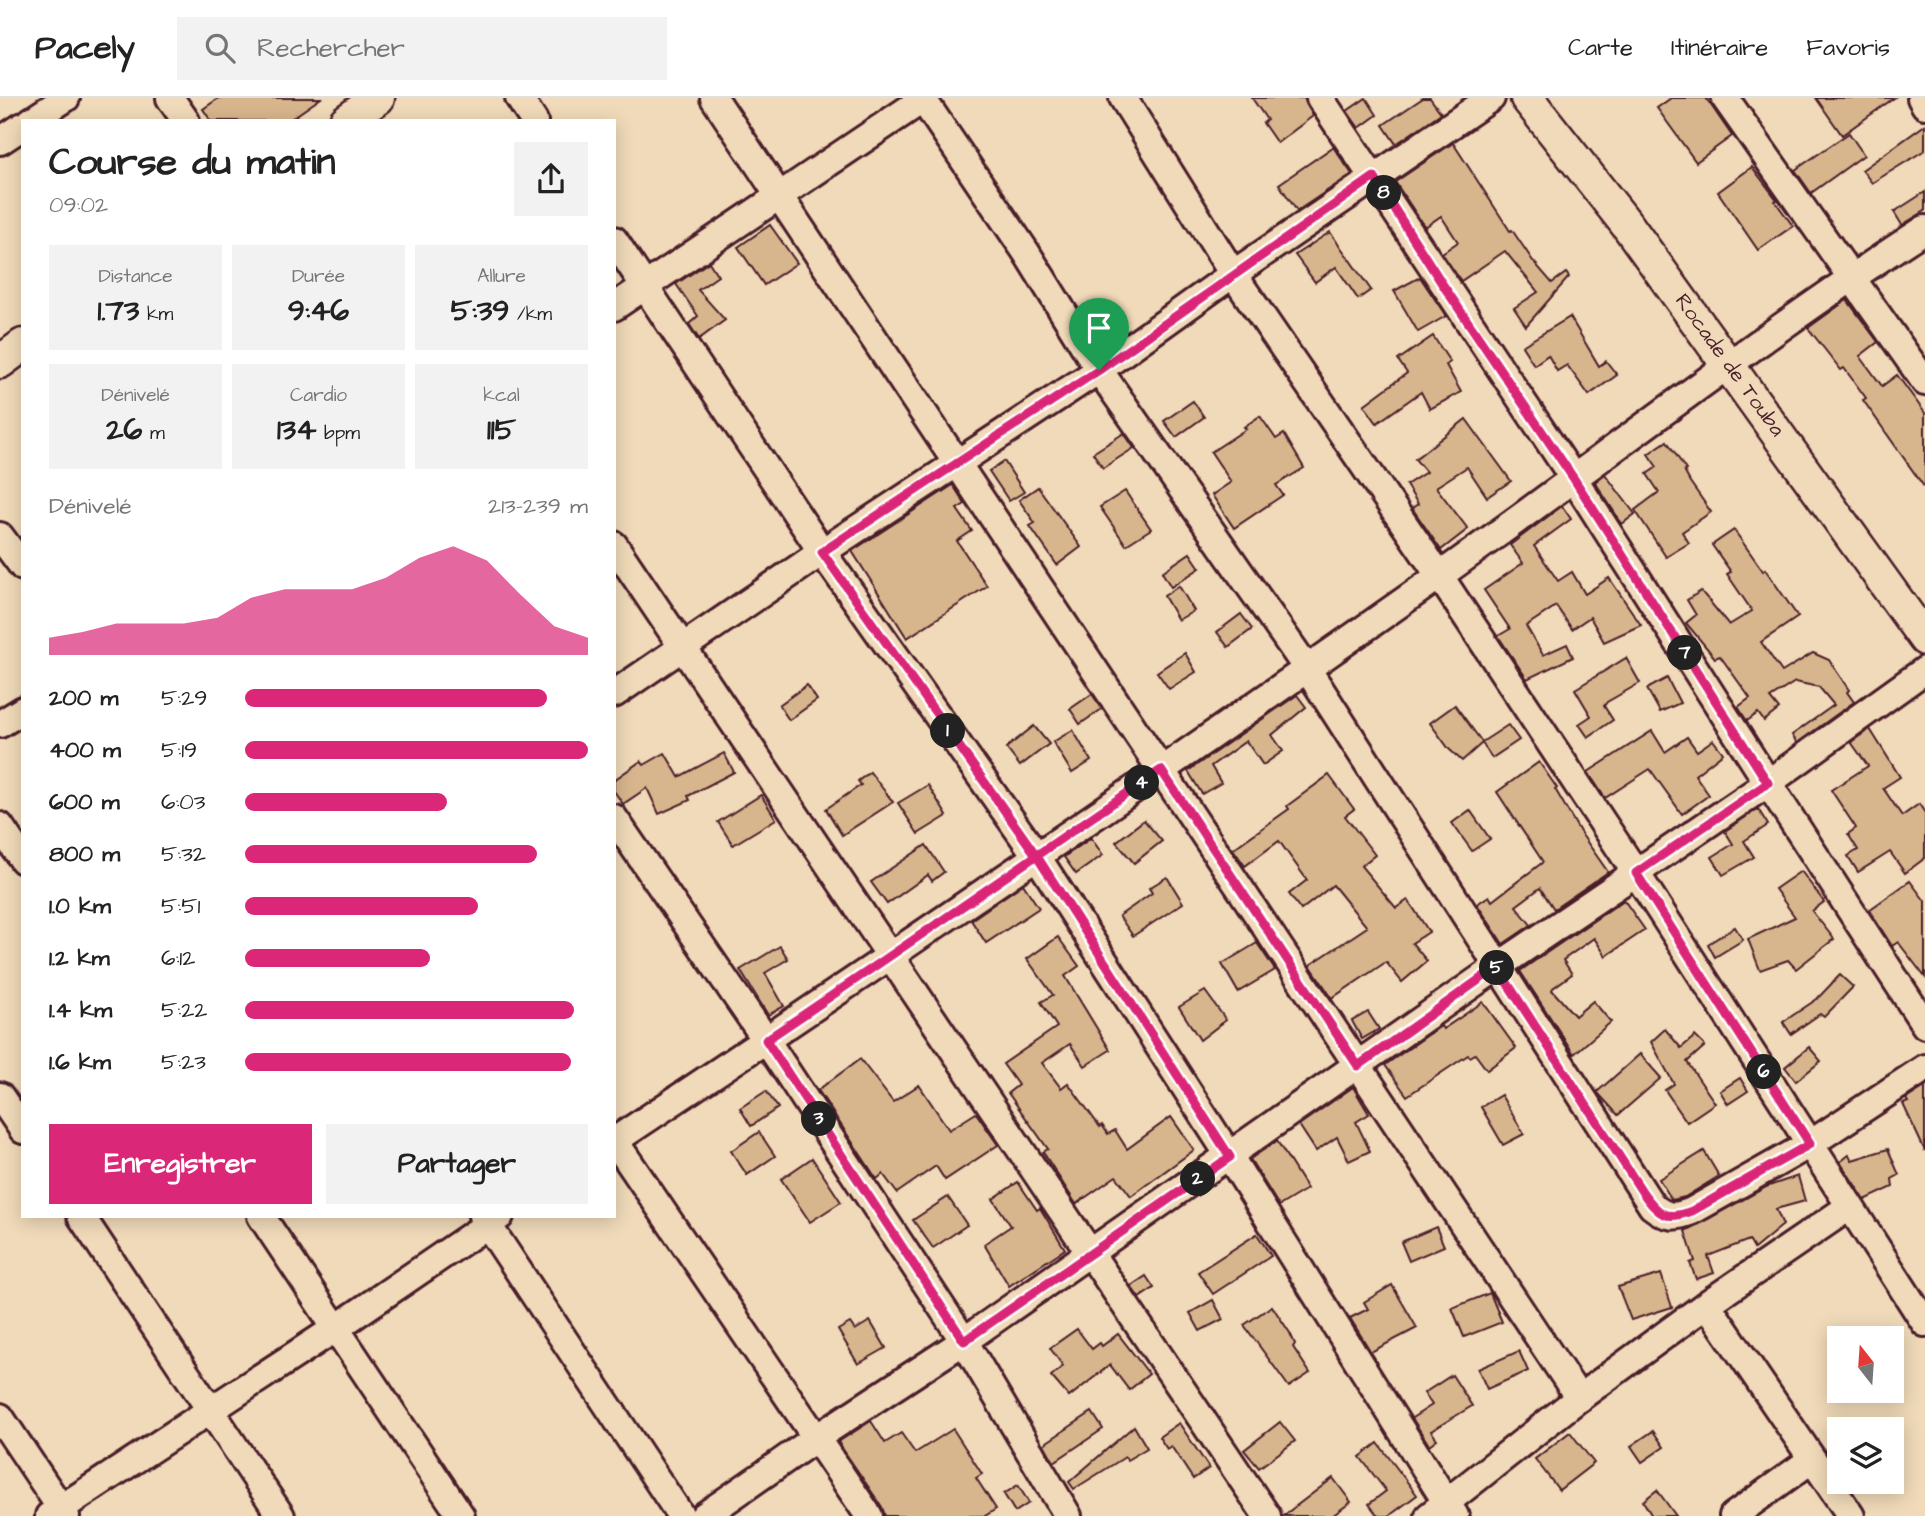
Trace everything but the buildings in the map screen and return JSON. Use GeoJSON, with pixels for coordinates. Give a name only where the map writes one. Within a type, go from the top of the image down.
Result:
{"type":"FeatureCollection","features":[{"type":"Feature","properties":{"kind":"main road","name":"Rocade de Touba"},"geometry":{"type":"LineString","coordinates":[[1527,98],[1628,226],[1731,365],[1925,639]]}},
{"type":"Feature","properties":{"kind":"main road"},"geometry":{"type":"LineString","coordinates":[[0,362],[21,346]]}},
{"type":"Feature","properties":{"kind":"street"},"geometry":{"type":"LineString","coordinates":[[34,119],[66,98]]}},
{"type":"Feature","properties":{"kind":"street"},"geometry":{"type":"LineString","coordinates":[[170,98],[186,119]]}},
{"type":"Feature","properties":{"kind":"street"},"geometry":{"type":"LineString","coordinates":[[519,98],[533,119]]}},
{"type":"Feature","properties":{"kind":"street"},"geometry":{"type":"LineString","coordinates":[[714,98],[1579,1398]]}},
{"type":"Feature","properties":{"kind":"street"},"geometry":{"type":"LineString","coordinates":[[616,306],[923,98],[1026,252],[1099,370],[1306,667],[1653,1206],[1665,1216],[1678,1216],[1692,1211],[1810,1144],[1925,1068]]}},
{"type":"Feature","properties":{"kind":"street"},"geometry":{"type":"LineString","coordinates":[[1123,98],[1233,274],[1439,575],[1636,873],[1925,1323]]}},
{"type":"Feature","properties":{"kind":"street"},"geometry":{"type":"LineString","coordinates":[[1320,98],[1574,479],[1925,1025]]}},
{"type":"Feature","properties":{"kind":"street"},"geometry":{"type":"LineString","coordinates":[[616,693],[822,552],[1099,370],[1233,274],[1491,98]]}},
{"type":"Feature","properties":{"kind":"street"},"geometry":{"type":"LineString","coordinates":[[1725,98],[1925,382]]}},
{"type":"Feature","properties":{"kind":"street"},"geometry":{"type":"LineString","coordinates":[[1921,98],[1925,105]]}},
{"type":"Feature","properties":{"kind":"street"},"geometry":{"type":"LineString","coordinates":[[0,141],[21,127]]}},
{"type":"Feature","properties":{"kind":"street"},"geometry":{"type":"LineString","coordinates":[[616,1139],[891,956],[1161,770],[1574,479],[1850,278],[1925,229]]}},
{"type":"Feature","properties":{"kind":"street"},"geometry":{"type":"LineString","coordinates":[[616,243],[822,552],[1036,855],[1230,1157],[1444,1512],[1579,1398],[1707,1304],[1849,1207]]}},
{"type":"Feature","properties":{"kind":"street"},"geometry":{"type":"LineString","coordinates":[[0,536],[21,564]]}},
{"type":"Feature","properties":{"kind":"street"},"geometry":{"type":"LineString","coordinates":[[616,548],[1267,1516]]}},
{"type":"Feature","properties":{"kind":"street"},"geometry":{"type":"LineString","coordinates":[[704,1516],[1230,1157],[1497,967],[1768,783],[1925,670]]}},
{"type":"Feature","properties":{"kind":"street"},"geometry":{"type":"LineString","coordinates":[[0,724],[21,711]]}},
{"type":"Feature","properties":{"kind":"street"},"geometry":{"type":"LineString","coordinates":[[616,821],[766,1040],[964,1341],[1068,1516]]}},
{"type":"Feature","properties":{"kind":"street"},"geometry":{"type":"LineString","coordinates":[[0,827],[21,857]]}},
{"type":"Feature","properties":{"kind":"street"},"geometry":{"type":"LineString","coordinates":[[7,1101],[21,1126]]}},
{"type":"Feature","properties":{"kind":"street"},"geometry":{"type":"LineString","coordinates":[[616,1143],[869,1516]]}},
{"type":"Feature","properties":{"kind":"street"},"geometry":{"type":"LineString","coordinates":[[82,1218],[281,1516]]}},
{"type":"Feature","properties":{"kind":"street"},"geometry":{"type":"LineString","coordinates":[[262,1218],[461,1516]]}},
{"type":"Feature","properties":{"kind":"street"},"geometry":{"type":"LineString","coordinates":[[0,1417],[59,1514],[210,1410],[336,1328],[490,1219],[681,1516]]}},
{"type":"Feature","properties":{"kind":"street"},"geometry":{"type":"LineString","coordinates":[[1707,1304],[1851,1516]]}},
{"type":"Feature","properties":{"kind":"street"},"geometry":{"type":"LineString","coordinates":[[1733,1516],[1811,1460]]}},
{"type":"Feature","properties":{"kind":"route"},"geometry":{"type":"LineString","coordinates":[[1099,370],[822,552],[1036,855],[1230,1157],[964,1341],[766,1040],[891,956],[1036,855],[1161,770],[1358,1066],[1497,967],[1643,1193],[1665,1216],[1678,1216],[1692,1211],[1810,1144],[1636,873],[1768,783],[1574,479],[1443,285],[1374,177],[1099,370]]}}]}
